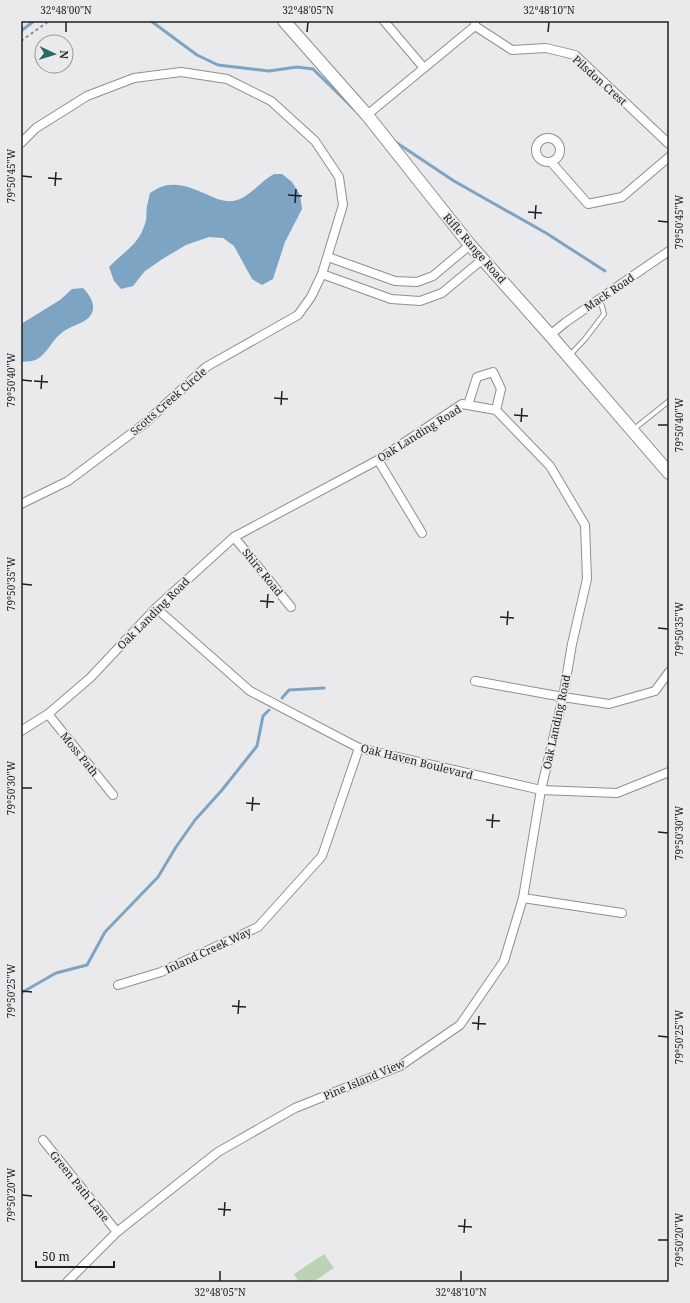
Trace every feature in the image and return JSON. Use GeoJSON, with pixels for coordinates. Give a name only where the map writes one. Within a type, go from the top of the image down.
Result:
{"type":"FeatureCollection","features":[{"type":"Feature","properties":{"kind":"main road","name":"Rifle Range Road"},"geometry":{"type":"LineString","coordinates":[[284,21],[367,115],[470,245],[550,334],[669,473]]}},
{"type":"Feature","properties":{"kind":"street"},"geometry":{"type":"LineString","coordinates":[[384,21],[424,68]]}},
{"type":"Feature","properties":{"kind":"street"},"geometry":{"type":"LineString","coordinates":[[367,115],[475,23]]}},
{"type":"Feature","properties":{"kind":"street","name":"Pilsdon Crest"},"geometry":{"type":"LineString","coordinates":[[475,23],[512,50],[546,48],[575,55],[669,144]]}},
{"type":"Feature","properties":{"kind":"street","name":"Scotts Creek Circle"},"geometry":{"type":"LineString","coordinates":[[21,143],[36,128],[87,96],[134,78],[181,72],[227,79],[271,101],[315,141],[339,178],[343,205],[322,274],[311,297],[298,315],[206,367],[144,424],[68,482],[21,504]]}},
{"type":"Feature","properties":{"kind":"street"},"geometry":{"type":"LineString","coordinates":[[551,162],[588,204],[622,197],[669,157]]}},
{"type":"Feature","properties":{"kind":"street"},"geometry":{"type":"LineString","coordinates":[[328,257],[395,280],[417,282],[433,276],[470,245]]}},
{"type":"Feature","properties":{"kind":"street","name":"Mack Road"},"geometry":{"type":"LineString","coordinates":[[550,334],[669,252]]}},
{"type":"Feature","properties":{"kind":"street"},"geometry":{"type":"LineString","coordinates":[[322,274],[391,299],[420,301],[442,293],[483,259]]}},
{"type":"Feature","properties":{"kind":"street"},"geometry":{"type":"LineString","coordinates":[[468,405],[477,377],[493,372],[501,389],[496,410]]}},
{"type":"Feature","properties":{"kind":"street","name":"Oak Landing Road"},"geometry":{"type":"LineString","coordinates":[[21,731],[48,714],[90,678],[156,608],[234,537],[378,460],[462,404],[496,410],[550,466],[585,525],[587,579],[572,644],[563,697],[541,790]]}},
{"type":"Feature","properties":{"kind":"street"},"geometry":{"type":"LineString","coordinates":[[378,460],[422,533]]}},
{"type":"Feature","properties":{"kind":"street","name":"Shire Road"},"geometry":{"type":"LineString","coordinates":[[234,537],[292,607]]}},
{"type":"Feature","properties":{"kind":"street","name":"Oak Haven Boulevard"},"geometry":{"type":"LineString","coordinates":[[156,608],[250,691],[359,748],[541,790],[617,793],[669,772]]}},
{"type":"Feature","properties":{"kind":"street"},"geometry":{"type":"LineString","coordinates":[[475,680],[563,697],[609,704],[655,691],[669,672]]}},
{"type":"Feature","properties":{"kind":"street","name":"Moss Path"},"geometry":{"type":"LineString","coordinates":[[48,714],[113,795]]}},
{"type":"Feature","properties":{"kind":"street","name":"Inland Creek Way"},"geometry":{"type":"LineString","coordinates":[[118,985],[161,972],[258,927],[322,856],[359,748]]}},
{"type":"Feature","properties":{"kind":"street","name":"Pine Island View"},"geometry":{"type":"LineString","coordinates":[[66,1282],[117,1232],[218,1152],[295,1108],[400,1066],[460,1025],[504,961],[523,898],[541,790]]}},
{"type":"Feature","properties":{"kind":"street"},"geometry":{"type":"LineString","coordinates":[[523,898],[622,912]]}},
{"type":"Feature","properties":{"kind":"street","name":"Green Path Lane"},"geometry":{"type":"LineString","coordinates":[[42,1140],[117,1232]]}},
{"type":"Feature","properties":{"kind":"lane"},"geometry":{"type":"LineString","coordinates":[[568,356],[585,339],[604,314],[600,299]]}},
{"type":"Feature","properties":{"kind":"lane"},"geometry":{"type":"LineString","coordinates":[[632,430],[669,401]]}},
{"type":"Feature","properties":{"kind":"path"},"geometry":{"type":"LineString","coordinates":[[21,41],[49,21]]}},
{"type":"Feature","properties":{"kind":"green space"},"geometry":{"type":"Polygon","coordinates":[[[324,1254],[334,1268],[313,1282],[299,1282],[294,1274],[324,1254]]]}},
{"type":"Feature","properties":{"kind":"water"},"geometry":{"type":"Polygon","coordinates":[[[274,174],[282,174],[292,182],[300,195],[302,209],[285,242],[273,279],[262,285],[252,279],[234,246],[223,238],[209,237],[186,245],[164,258],[145,271],[133,286],[121,289],[114,281],[109,267],[130,248],[142,232],[146,222],[150,193],[166,185],[178,185],[225,201],[233,201],[244,197],[274,174]]]}},
{"type":"Feature","properties":{"kind":"water"},"geometry":{"type":"Polygon","coordinates":[[[83,288],[90,296],[93,306],[90,316],[83,322],[60,334],[46,352],[39,358],[33,361],[21,362],[21,324],[60,300],[72,289],[83,288]]]}},
{"type":"Feature","properties":{"kind":"waterway"},"geometry":{"type":"LineString","coordinates":[[21,31],[34,21]]}},
{"type":"Feature","properties":{"kind":"waterway"},"geometry":{"type":"LineString","coordinates":[[151,21],[197,55],[218,65],[269,71],[297,67],[313,69],[355,110]]}},
{"type":"Feature","properties":{"kind":"waterway"},"geometry":{"type":"LineString","coordinates":[[394,141],[454,181],[546,233],[605,271]]}},
{"type":"Feature","properties":{"kind":"waterway"},"geometry":{"type":"LineString","coordinates":[[282,698],[289,690],[324,688]]}},
{"type":"Feature","properties":{"kind":"waterway"},"geometry":{"type":"LineString","coordinates":[[21,993],[56,973],[87,965],[105,932],[158,877],[176,847],[195,820],[222,790],[257,746],[263,716],[269,710]]}}]}
